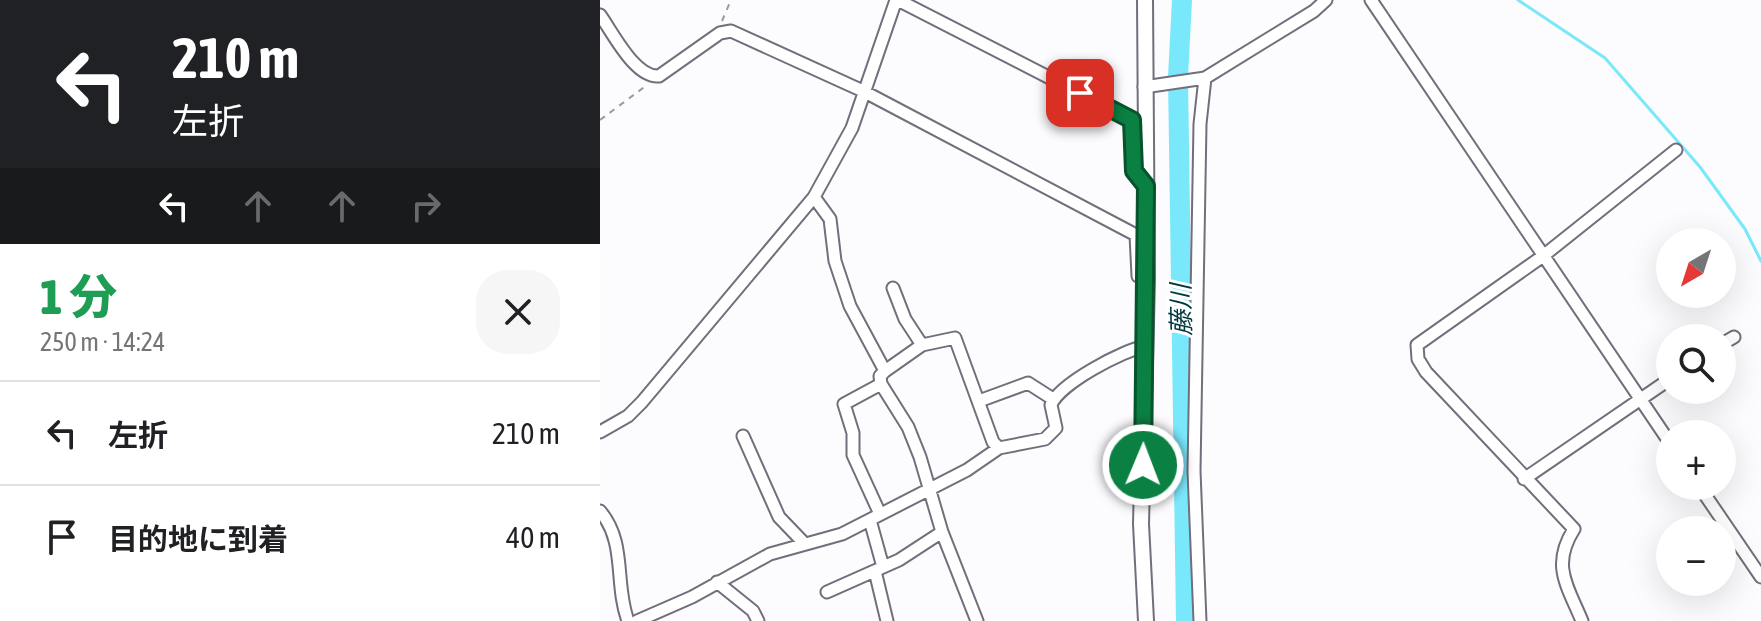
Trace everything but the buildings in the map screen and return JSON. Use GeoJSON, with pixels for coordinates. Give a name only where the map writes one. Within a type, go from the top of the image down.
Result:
{"type":"FeatureCollection","features":[{"type":"Feature","properties":{"kind":"street"},"geometry":{"type":"LineString","coordinates":[[600,432],[628,416],[642,402],[814,197],[852,128],[897,0],[1132,120],[1134,171],[1146,186]]}},
{"type":"Feature","properties":{"kind":"street"},"geometry":{"type":"LineString","coordinates":[[1145,0],[1147,280],[1141,524],[1146,621]]}},
{"type":"Feature","properties":{"kind":"street"},"geometry":{"type":"LineString","coordinates":[[1148,87],[1201,79],[1314,11],[1326,0]]}},
{"type":"Feature","properties":{"kind":"street"},"geometry":{"type":"LineString","coordinates":[[1371,0],[1656,422]]}},
{"type":"Feature","properties":{"kind":"street"},"geometry":{"type":"LineString","coordinates":[[600,15],[641,71],[653,77],[659,76],[720,33],[740,35],[863,91],[1136,235],[1138,276],[1147,280]]}},
{"type":"Feature","properties":{"kind":"street"},"geometry":{"type":"LineString","coordinates":[[1200,621],[1194,471],[1201,79]]}},
{"type":"Feature","properties":{"kind":"street"},"geometry":{"type":"LineString","coordinates":[[1582,621],[1560,567],[1563,545],[1574,529],[1426,372],[1418,359],[1417,345],[1543,256],[1676,150]]}},
{"type":"Feature","properties":{"kind":"street"},"geometry":{"type":"LineString","coordinates":[[814,197],[830,219],[835,261],[850,306],[885,371]]}},
{"type":"Feature","properties":{"kind":"street"},"geometry":{"type":"LineString","coordinates":[[893,288],[905,319],[922,345]]}},
{"type":"Feature","properties":{"kind":"street"},"geometry":{"type":"LineString","coordinates":[[977,621],[942,532],[931,488],[908,427],[881,384],[880,376],[922,345],[955,338],[993,442],[999,448]]}},
{"type":"Feature","properties":{"kind":"street"},"geometry":{"type":"LineString","coordinates":[[1053,399],[1076,380],[1146,346]]}},
{"type":"Feature","properties":{"kind":"street"},"geometry":{"type":"LineString","coordinates":[[979,401],[1028,383],[1053,399]]}},
{"type":"Feature","properties":{"kind":"street"},"geometry":{"type":"LineString","coordinates":[[881,384],[844,404],[853,433],[853,455],[875,517],[887,621]]}},
{"type":"Feature","properties":{"kind":"street"},"geometry":{"type":"LineString","coordinates":[[1524,479],[1656,389]]}},
{"type":"Feature","properties":{"kind":"street"},"geometry":{"type":"LineString","coordinates":[[637,621],[770,554],[803,542],[842,534],[931,488],[999,448],[1053,434],[1053,399]]}},
{"type":"Feature","properties":{"kind":"street"},"geometry":{"type":"LineString","coordinates":[[743,436],[779,517],[803,542]]}},
{"type":"Feature","properties":{"kind":"street"},"geometry":{"type":"LineString","coordinates":[[1709,500],[1761,577]]}},
{"type":"Feature","properties":{"kind":"street"},"geometry":{"type":"LineString","coordinates":[[600,511],[617,539],[618,583],[628,621]]}},
{"type":"Feature","properties":{"kind":"street"},"geometry":{"type":"LineString","coordinates":[[827,592],[879,569],[942,532]]}},
{"type":"Feature","properties":{"kind":"street"},"geometry":{"type":"LineString","coordinates":[[717,582],[753,611],[758,621]]}},
{"type":"Feature","properties":{"kind":"path"},"geometry":{"type":"LineString","coordinates":[[720,33],[731,0]]}},
{"type":"Feature","properties":{"kind":"path"},"geometry":{"type":"LineString","coordinates":[[600,120],[650,83],[653,77]]}},
{"type":"Feature","properties":{"kind":"waterway","name":"藤川"},"geometry":{"type":"LineString","coordinates":[[1182,0],[1178,77],[1186,621]]}},
{"type":"Feature","properties":{"kind":"waterway"},"geometry":{"type":"LineString","coordinates":[[1518,0],[1605,58],[1700,167],[1745,229],[1761,261]]}},
{"type":"Feature","properties":{"kind":"route"},"geometry":{"type":"LineString","coordinates":[[1080,93],[1132,120],[1134,171],[1146,186],[1143,465]]}}]}
